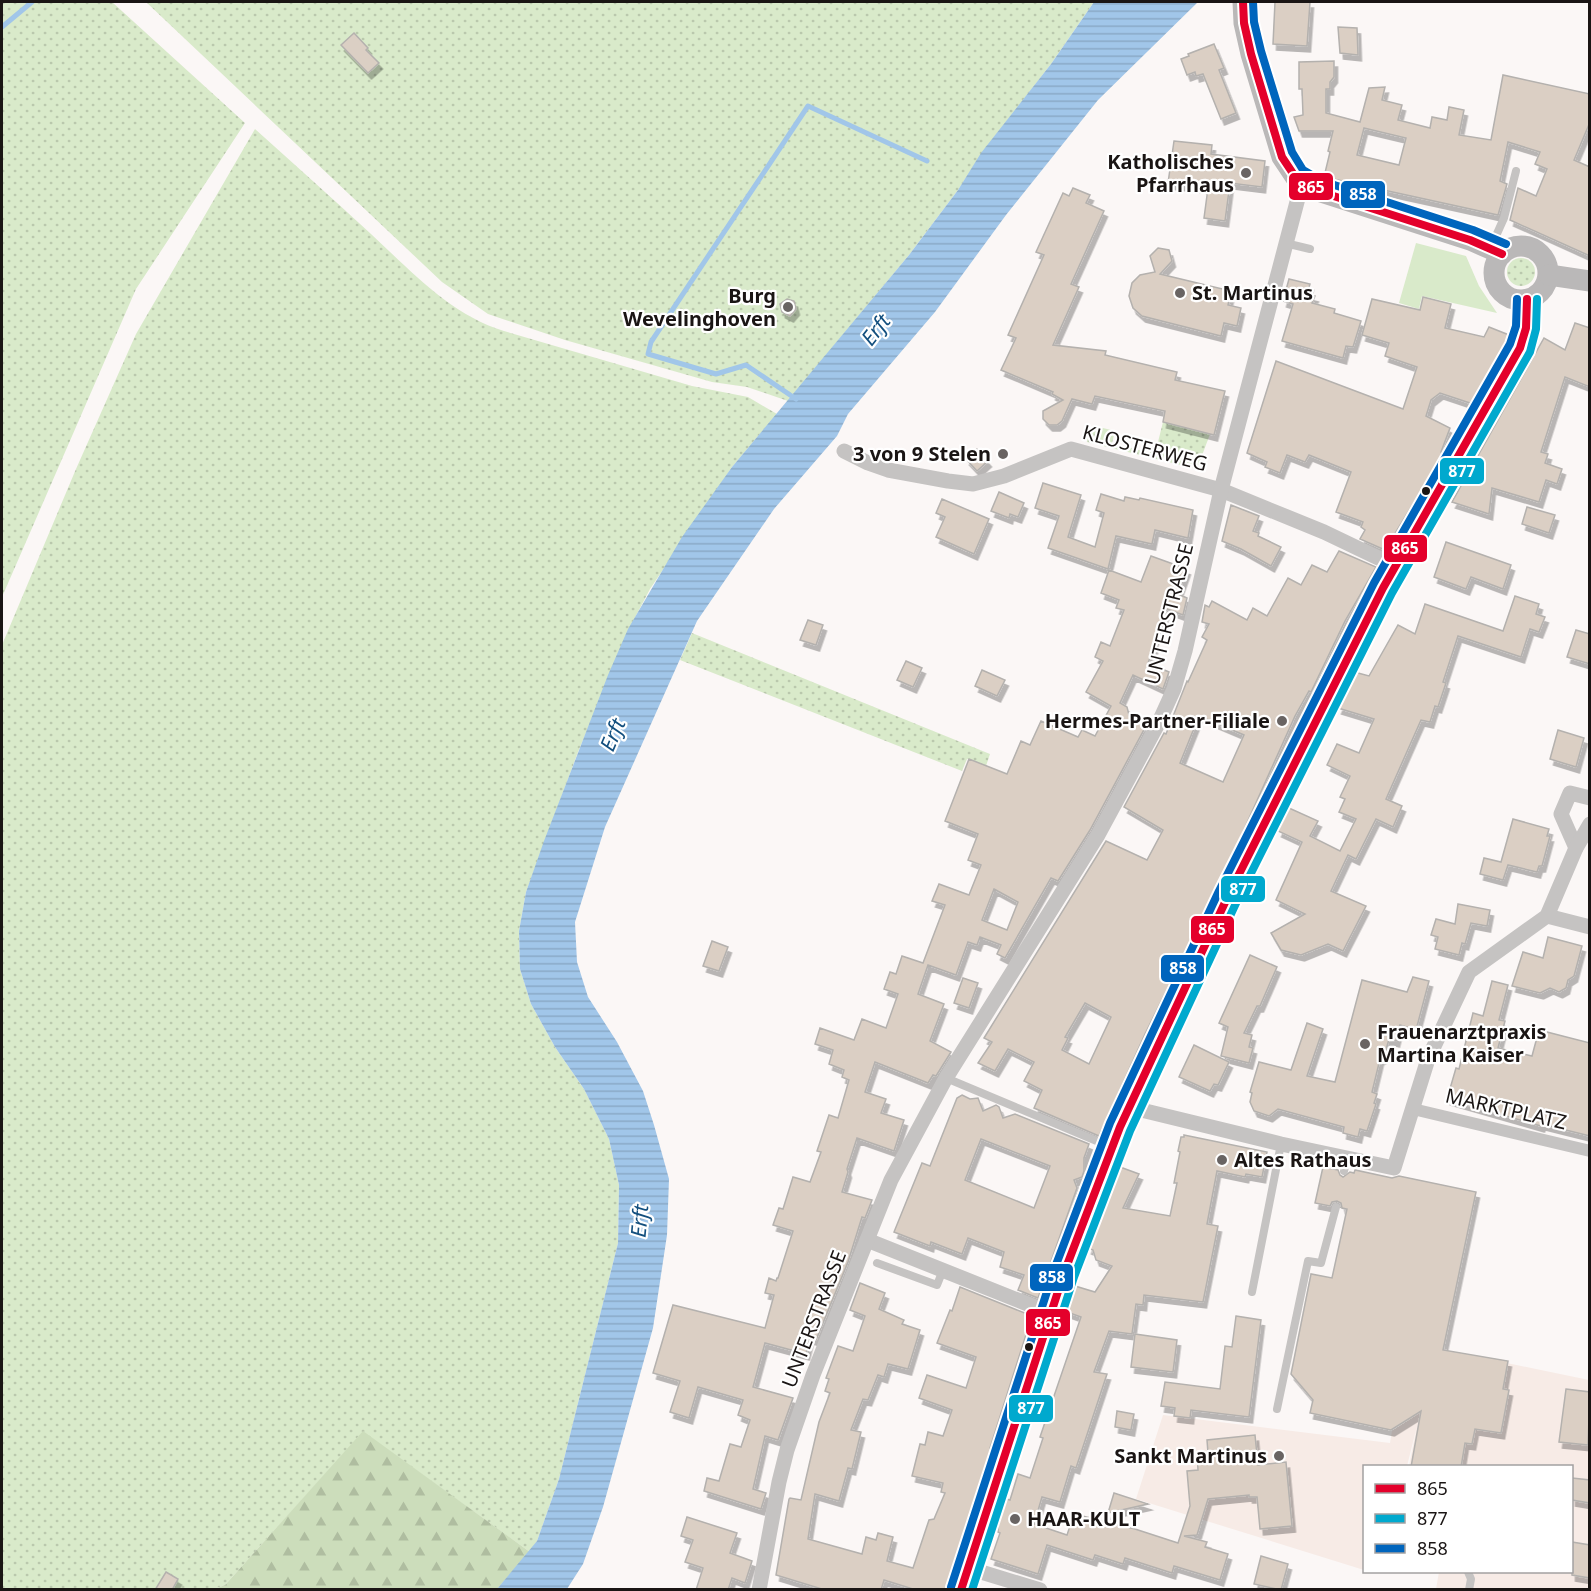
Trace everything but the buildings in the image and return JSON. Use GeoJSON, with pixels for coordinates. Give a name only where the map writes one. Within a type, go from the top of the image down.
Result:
{"type":"FeatureCollection","features":[{"type":"Feature","properties":{"kind":"main road"},"geometry":{"type":"LineString","coordinates":[[1243,2],[1244,23],[1251,54],[1280,152],[1290,171],[1302,183],[1325,193],[1470,240],[1496,251],[1518,248],[1535,250],[1544,259],[1549,275],[1546,285],[1541,291],[1527,299],[1511,298],[1499,288],[1495,279],[1496,251]]}},
{"type":"Feature","properties":{"kind":"main road"},"geometry":{"type":"LineString","coordinates":[[1549,275],[1590,281]]}},
{"type":"Feature","properties":{"kind":"street","name":"UNTERSTRASSE"},"geometry":{"type":"LineString","coordinates":[[759,1590],[785,1458],[813,1375],[900,1162],[946,1078],[1087,854],[1167,705],[1185,651],[1221,490],[1302,183]]}},
{"type":"Feature","properties":{"kind":"street"},"geometry":{"type":"LineString","coordinates":[[961,1590],[1050,1313],[1111,1148],[1228,896],[1304,741],[1395,566],[1515,357],[1526,328],[1527,299]]}},
{"type":"Feature","properties":{"kind":"street","name":"KLOSTERWEG"},"geometry":{"type":"LineString","coordinates":[[844,451],[888,470],[973,484],[1004,476],[1071,449],[1221,490],[1315,528],[1395,566]]}},
{"type":"Feature","properties":{"kind":"street"},"geometry":{"type":"LineString","coordinates":[[1576,848],[1561,814],[1570,793],[1590,798]]}},
{"type":"Feature","properties":{"kind":"street"},"geometry":{"type":"LineString","coordinates":[[1590,824],[1576,848],[1547,916],[1590,927]]}},
{"type":"Feature","properties":{"kind":"street","name":"MARKTPLATZ"},"geometry":{"type":"LineString","coordinates":[[1129,1107],[1281,1144],[1346,1165],[1394,1168],[1428,1059],[1469,972],[1547,916]]}},
{"type":"Feature","properties":{"kind":"street","name":"MARKTPLATZ"},"geometry":{"type":"LineString","coordinates":[[1413,1108],[1590,1151]]}},
{"type":"Feature","properties":{"kind":"street"},"geometry":{"type":"LineString","coordinates":[[867,1240],[1050,1313]]}},
{"type":"Feature","properties":{"kind":"street"},"geometry":{"type":"LineString","coordinates":[[968,1568],[1040,1590]]}},
{"type":"Feature","properties":{"kind":"lane"},"geometry":{"type":"LineString","coordinates":[[1496,251],[1516,171]]}},
{"type":"Feature","properties":{"kind":"lane"},"geometry":{"type":"LineString","coordinates":[[1285,243],[1310,249]]}},
{"type":"Feature","properties":{"kind":"lane"},"geometry":{"type":"LineString","coordinates":[[946,1078],[1111,1148]]}},
{"type":"Feature","properties":{"kind":"lane"},"geometry":{"type":"LineString","coordinates":[[1252,1292],[1281,1144]]}},
{"type":"Feature","properties":{"kind":"lane"},"geometry":{"type":"LineString","coordinates":[[1277,1408],[1308,1261],[1321,1263],[1336,1207]]}},
{"type":"Feature","properties":{"kind":"lane"},"geometry":{"type":"LineString","coordinates":[[877,1263],[937,1285],[943,1270]]}},
{"type":"Feature","properties":{"kind":"lane"},"geometry":{"type":"LineString","coordinates":[[1468,1573],[1471,1579],[1469,1590]]}},
{"type":"Feature","properties":{"kind":"shaded area"},"geometry":{"type":"Polygon","coordinates":[[[1444,1350],[1589,1380],[1589,1589],[1436,1589],[1439,1573],[1573,1573],[1573,1465],[1409,1465],[1417,1426],[1407,1465],[1363,1465],[1363,1570],[1136,1499],[1163,1415],[1390,1443],[1392,1431],[1432,1404],[1444,1350]]]}},
{"type":"Feature","properties":{"kind":"green space"},"geometry":{"type":"Polygon","coordinates":[[[2,2],[112,2],[245,123],[136,289],[2,597],[2,2]]]}},
{"type":"Feature","properties":{"kind":"green space"},"geometry":{"type":"Polygon","coordinates":[[[146,2],[1094,2],[1051,64],[982,153],[958,190],[909,255],[788,401],[747,387],[712,382],[565,340],[488,314],[442,282],[146,2]]]}},
{"type":"Feature","properties":{"kind":"green space"},"geometry":{"type":"Polygon","coordinates":[[[255,129],[417,277],[466,314],[504,331],[692,386],[748,397],[777,414],[732,467],[650,589],[629,629],[578,752],[526,892],[519,931],[520,969],[531,1004],[555,1047],[584,1089],[609,1139],[619,1185],[618,1243],[559,1479],[537,1541],[530,1552],[363,1432],[225,1585],[211,1590],[2,1590],[2,645],[136,334],[255,129]]]}},
{"type":"Feature","properties":{"kind":"green space"},"geometry":{"type":"Polygon","coordinates":[[[1416,243],[1466,256],[1479,286],[1497,313],[1422,296],[1419,309],[1399,303],[1416,243]]]}},
{"type":"Feature","properties":{"kind":"green space"},"geometry":{"type":"Polygon","coordinates":[[[1521,258],[1531,262],[1535,272],[1531,282],[1521,286],[1511,282],[1507,272],[1511,262],[1521,258]]]}},
{"type":"Feature","properties":{"kind":"green space"},"geometry":{"type":"Polygon","coordinates":[[[1163,422],[1210,434],[1197,469],[1087,442],[1088,435],[1093,428],[1099,427],[1115,431],[1112,443],[1150,453],[1154,441],[1158,442],[1163,422]]]}},
{"type":"Feature","properties":{"kind":"green space"},"geometry":{"type":"Polygon","coordinates":[[[692,633],[990,754],[986,766],[967,759],[962,771],[680,660],[692,633]]]}},
{"type":"Feature","properties":{"kind":"green space"},"geometry":{"type":"Polygon","coordinates":[[[363,1431],[530,1552],[497,1589],[211,1590],[225,1585],[363,1431]]]}},
{"type":"Feature","properties":{"kind":"water","name":"Erft"},"geometry":{"type":"Polygon","coordinates":[[[1094,2],[1198,2],[1098,100],[1006,215],[935,312],[848,414],[837,436],[774,509],[697,621],[605,827],[575,922],[577,962],[588,997],[617,1042],[643,1091],[669,1179],[667,1235],[653,1328],[603,1507],[583,1564],[567,1589],[497,1589],[537,1541],[559,1479],[618,1243],[619,1185],[609,1139],[584,1089],[555,1047],[531,1004],[520,969],[519,931],[526,892],[544,841],[628,629],[682,537],[732,467],[909,255],[958,190],[981,153],[1051,64],[1094,2]]]}},
{"type":"Feature","properties":{"kind":"waterway"},"geometry":{"type":"LineString","coordinates":[[2,27],[32,2]]}},
{"type":"Feature","properties":{"kind":"waterway"},"geometry":{"type":"LineString","coordinates":[[796,399],[746,365],[716,374],[648,354],[651,342],[808,106],[927,161]]}},
{"type":"Feature","properties":{"kind":"transit line","name":"865"},"geometry":{"type":"LineString","coordinates":[[1243,2],[1244,23],[1251,54],[1282,157],[1296,178],[1318,191],[1470,240],[1502,254]]}},
{"type":"Feature","properties":{"kind":"transit line","name":"858"},"geometry":{"type":"LineString","coordinates":[[1253,2],[1254,22],[1261,51],[1292,152],[1303,170],[1322,181],[1473,230],[1506,244]]}},
{"type":"Feature","properties":{"kind":"transit line","name":"858"},"geometry":{"type":"LineString","coordinates":[[951,1587],[1054,1270],[1110,1123],[1219,891],[1374,583],[1510,344],[1516,326],[1517,299]]}},
{"type":"Feature","properties":{"kind":"transit line","name":"865"},"geometry":{"type":"LineString","coordinates":[[961,1590],[1064,1273],[1120,1127],[1228,896],[1383,588],[1520,348],[1526,328],[1527,299]]}},
{"type":"Feature","properties":{"kind":"transit line","name":"877"},"geometry":{"type":"LineString","coordinates":[[972,1590],[1074,1277],[1130,1131],[1237,901],[1392,593],[1530,352],[1536,329],[1537,299]]}},
{"type":"Feature","properties":{"kind":"place","name":"Katholisches Pfarrhaus"},"geometry":{"type":"Point","coordinates":[1246,173]}},
{"type":"Feature","properties":{"kind":"place","name":"St. Martinus"},"geometry":{"type":"Point","coordinates":[1180,293]}},
{"type":"Feature","properties":{"kind":"place","name":"Burg Wevelinghoven"},"geometry":{"type":"Point","coordinates":[788,307]}},
{"type":"Feature","properties":{"kind":"place","name":"3 von 9 Stelen"},"geometry":{"type":"Point","coordinates":[1003,454]}},
{"type":"Feature","properties":{"kind":"place","name":"Hermes-Partner-Filiale"},"geometry":{"type":"Point","coordinates":[1282,721]}},
{"type":"Feature","properties":{"kind":"place","name":"Frauenarztpraxis Martina Kaiser"},"geometry":{"type":"Point","coordinates":[1365,1044]}},
{"type":"Feature","properties":{"kind":"place","name":"Altes Rathaus"},"geometry":{"type":"Point","coordinates":[1222,1160]}},
{"type":"Feature","properties":{"kind":"place","name":"Sankt Martinus"},"geometry":{"type":"Point","coordinates":[1279,1456]}},
{"type":"Feature","properties":{"kind":"place","name":"HAAR-KULT"},"geometry":{"type":"Point","coordinates":[1015,1519]}}]}
